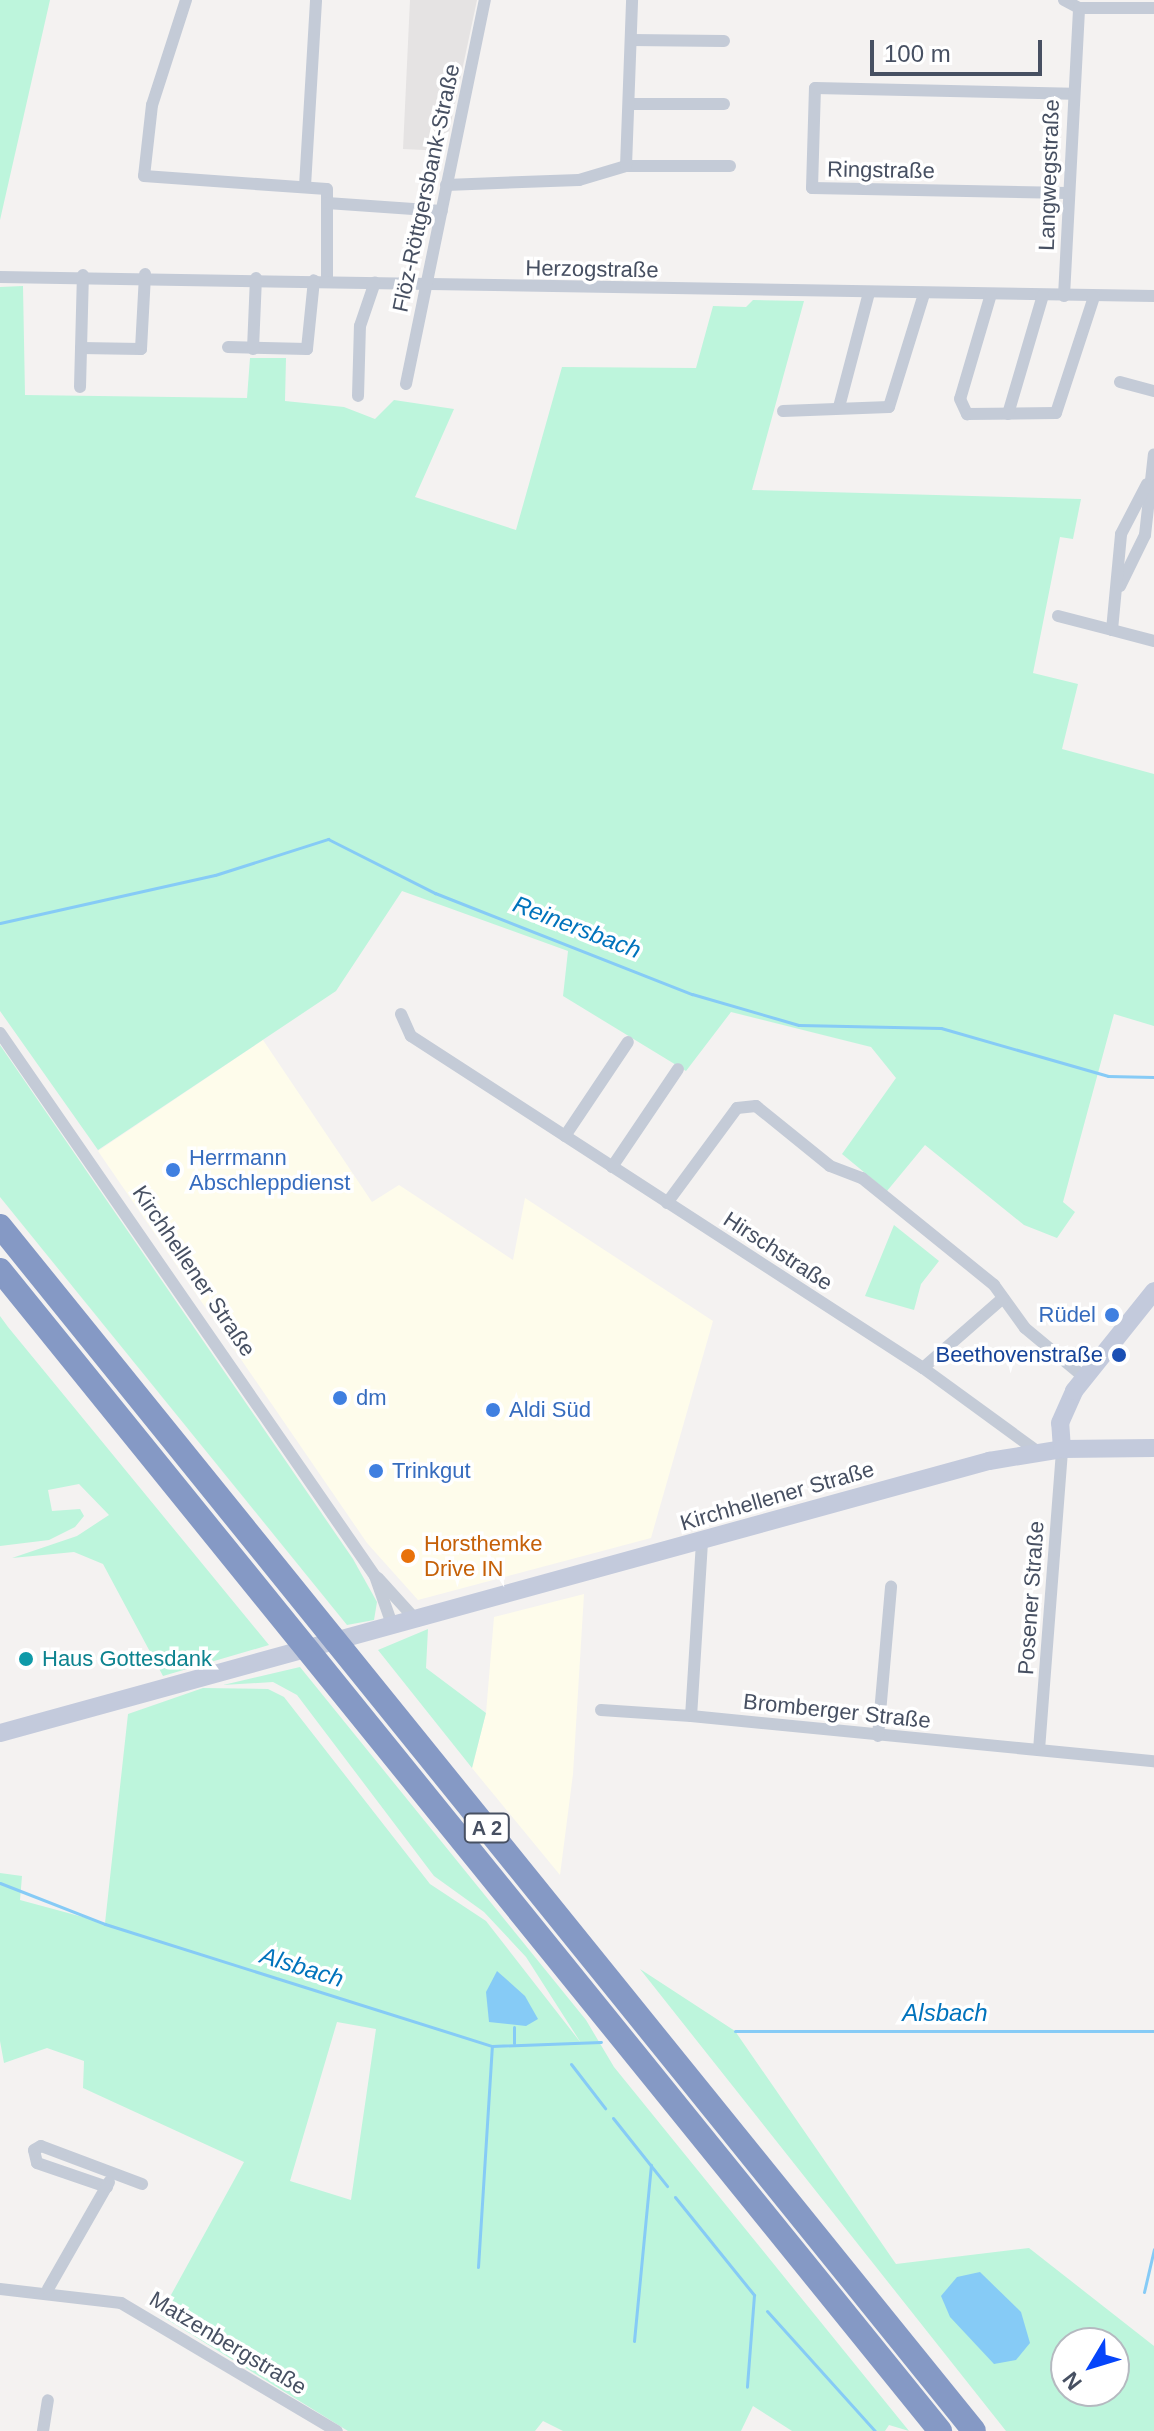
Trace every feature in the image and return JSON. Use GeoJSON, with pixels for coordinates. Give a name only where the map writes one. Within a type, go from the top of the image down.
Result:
{"type":"FeatureCollection","features":[{"type":"Feature","properties":{"kind":"highway","name":"A 2"},"geometry":{"type":"LineString","coordinates":[[0,1226],[974,2431]]}},
{"type":"Feature","properties":{"kind":"highway","name":"A 2"},"geometry":{"type":"LineString","coordinates":[[0,1270],[940,2431]]}},
{"type":"Feature","properties":{"kind":"main road"},"geometry":{"type":"LineString","coordinates":[[1062,1449],[1060,1423],[1085,1378],[1154,1291]]}},
{"type":"Feature","properties":{"kind":"main road","name":"Kirchhellener Straße"},"geometry":{"type":"LineString","coordinates":[[0,1733],[1037,1451],[1154,1448]]}},
{"type":"Feature","properties":{"kind":"street"},"geometry":{"type":"LineString","coordinates":[[186,0],[152,105],[144,176],[327,189],[321,280],[310,346],[228,347]]}},
{"type":"Feature","properties":{"kind":"street"},"geometry":{"type":"LineString","coordinates":[[305,186],[316,0]]}},
{"type":"Feature","properties":{"kind":"street","name":"Flöz-Röttgersbank-Straße"},"geometry":{"type":"LineString","coordinates":[[406,384],[485,0]]}},
{"type":"Feature","properties":{"kind":"street"},"geometry":{"type":"LineString","coordinates":[[626,166],[632,0]]}},
{"type":"Feature","properties":{"kind":"street"},"geometry":{"type":"LineString","coordinates":[[1064,0],[1079,8],[1154,8]]}},
{"type":"Feature","properties":{"kind":"street","name":"Langwegstraße"},"geometry":{"type":"LineString","coordinates":[[1064,296],[1072,94],[1079,8]]}},
{"type":"Feature","properties":{"kind":"street"},"geometry":{"type":"LineString","coordinates":[[631,40],[724,41]]}},
{"type":"Feature","properties":{"kind":"street","name":"Ringstraße"},"geometry":{"type":"LineString","coordinates":[[1068,193],[812,188],[815,88],[1072,94]]}},
{"type":"Feature","properties":{"kind":"street"},"geometry":{"type":"LineString","coordinates":[[629,104],[724,104]]}},
{"type":"Feature","properties":{"kind":"street"},"geometry":{"type":"LineString","coordinates":[[446,185],[579,180],[626,166],[730,166]]}},
{"type":"Feature","properties":{"kind":"street"},"geometry":{"type":"LineString","coordinates":[[327,203],[442,211]]}},
{"type":"Feature","properties":{"kind":"street"},"geometry":{"type":"LineString","coordinates":[[81,348],[141,349],[145,274]]}},
{"type":"Feature","properties":{"kind":"street","name":"Herzogstraße"},"geometry":{"type":"LineString","coordinates":[[0,277],[145,274],[426,285],[1154,296]]}},
{"type":"Feature","properties":{"kind":"street"},"geometry":{"type":"LineString","coordinates":[[80,387],[83,275]]}},
{"type":"Feature","properties":{"kind":"street"},"geometry":{"type":"LineString","coordinates":[[253,349],[256,278]]}},
{"type":"Feature","properties":{"kind":"street"},"geometry":{"type":"LineString","coordinates":[[358,396],[360,326],[375,282]]}},
{"type":"Feature","properties":{"kind":"street"},"geometry":{"type":"LineString","coordinates":[[839,407],[869,293]]}},
{"type":"Feature","properties":{"kind":"street"},"geometry":{"type":"LineString","coordinates":[[783,411],[889,407],[924,294]]}},
{"type":"Feature","properties":{"kind":"street"},"geometry":{"type":"LineString","coordinates":[[991,294],[959,406],[967,414],[1060,410],[1094,297]]}},
{"type":"Feature","properties":{"kind":"street"},"geometry":{"type":"LineString","coordinates":[[1008,414],[1043,295]]}},
{"type":"Feature","properties":{"kind":"street"},"geometry":{"type":"LineString","coordinates":[[1120,382],[1154,391]]}},
{"type":"Feature","properties":{"kind":"street"},"geometry":{"type":"LineString","coordinates":[[1120,586],[1145,535],[1147,484],[1154,454]]}},
{"type":"Feature","properties":{"kind":"street"},"geometry":{"type":"LineString","coordinates":[[1112,630],[1120,586],[1121,534],[1147,484]]}},
{"type":"Feature","properties":{"kind":"street"},"geometry":{"type":"LineString","coordinates":[[1058,616],[1154,641]]}},
{"type":"Feature","properties":{"kind":"street","name":"Hirschstraße"},"geometry":{"type":"LineString","coordinates":[[401,1014],[411,1036],[923,1368],[1037,1451]]}},
{"type":"Feature","properties":{"kind":"street","name":"Kirchhellener Straße"},"geometry":{"type":"LineString","coordinates":[[0,1033],[375,1576],[417,1621]]}},
{"type":"Feature","properties":{"kind":"street"},"geometry":{"type":"LineString","coordinates":[[565,1136],[628,1042]]}},
{"type":"Feature","properties":{"kind":"street"},"geometry":{"type":"LineString","coordinates":[[612,1167],[678,1069]]}},
{"type":"Feature","properties":{"kind":"street"},"geometry":{"type":"LineString","coordinates":[[667,1203],[737,1108],[756,1106],[830,1166],[862,1178],[1003,1298],[1025,1328],[1085,1378]]}},
{"type":"Feature","properties":{"kind":"street"},"geometry":{"type":"LineString","coordinates":[[923,1368],[1003,1298]]}},
{"type":"Feature","properties":{"kind":"street","name":"Posener Straße"},"geometry":{"type":"LineString","coordinates":[[1039,1750],[1062,1449]]}},
{"type":"Feature","properties":{"kind":"street"},"geometry":{"type":"LineString","coordinates":[[691,1716],[702,1542]]}},
{"type":"Feature","properties":{"kind":"street","name":"Kirchhellener Straße"},"geometry":{"type":"LineString","coordinates":[[375,1576],[393,1627]]}},
{"type":"Feature","properties":{"kind":"street"},"geometry":{"type":"LineString","coordinates":[[878,1736],[891,1587]]}},
{"type":"Feature","properties":{"kind":"street","name":"Bromberger Straße"},"geometry":{"type":"LineString","coordinates":[[601,1710],[1154,1761]]}},
{"type":"Feature","properties":{"kind":"street"},"geometry":{"type":"LineString","coordinates":[[107,2187],[37,2163],[34,2150],[41,2146],[142,2184]]}},
{"type":"Feature","properties":{"kind":"street"},"geometry":{"type":"LineString","coordinates":[[48,2289],[114,2172]]}},
{"type":"Feature","properties":{"kind":"street","name":"Matzenbergstraße"},"geometry":{"type":"LineString","coordinates":[[0,2289],[48,2289],[139,2311],[337,2431]]}},
{"type":"Feature","properties":{"kind":"street"},"geometry":{"type":"LineString","coordinates":[[43,2431],[48,2400]]}},
{"type":"Feature","properties":{"kind":"shaded area"},"geometry":{"type":"Polygon","coordinates":[[[410,0],[477,0],[445,151],[403,149],[410,0]]]}},
{"type":"Feature","properties":{"kind":"shaded area"},"geometry":{"type":"Polygon","coordinates":[[[263,1040],[372,1202],[399,1185],[513,1260],[525,1198],[713,1321],[651,1538],[418,1600],[367,1543],[98,1151],[263,1040]]]}},
{"type":"Feature","properties":{"kind":"shaded area"},"geometry":{"type":"Polygon","coordinates":[[[584,1594],[573,1774],[560,1875],[472,1768],[486,1713],[494,1617],[584,1594]]]}},
{"type":"Feature","properties":{"kind":"green space"},"geometry":{"type":"Polygon","coordinates":[[[0,0],[50,0],[0,220],[0,0]]]}},
{"type":"Feature","properties":{"kind":"green space"},"geometry":{"type":"Polygon","coordinates":[[[23,286],[25,395],[247,398],[250,358],[286,358],[285,401],[344,407],[375,419],[394,400],[454,409],[415,497],[516,530],[562,367],[696,368],[713,306],[746,307],[753,300],[804,301],[752,490],[1081,499],[1073,539],[1060,537],[1033,673],[1078,684],[1062,749],[1154,774],[1154,1026],[1114,1014],[1063,1202],[1075,1212],[1057,1238],[1024,1225],[925,1145],[887,1191],[842,1154],[896,1078],[871,1047],[731,1012],[686,1071],[563,996],[568,951],[402,891],[336,991],[98,1150],[0,1011],[0,287],[23,286]]]}},
{"type":"Feature","properties":{"kind":"green space"},"geometry":{"type":"Polygon","coordinates":[[[0,1045],[353,1559],[377,1602],[374,1620],[347,1625],[0,1197],[0,1045]]]}},
{"type":"Feature","properties":{"kind":"green space"},"geometry":{"type":"Polygon","coordinates":[[[894,1225],[939,1261],[921,1284],[914,1310],[865,1296],[894,1225]]]}},
{"type":"Feature","properties":{"kind":"green space"},"geometry":{"type":"Polygon","coordinates":[[[0,1316],[269,1645],[163,1676],[103,1564],[74,1552],[12,1558],[77,1536],[109,1515],[79,1484],[48,1490],[52,1511],[80,1509],[84,1516],[75,1527],[49,1540],[0,1546],[0,1316]]]}},
{"type":"Feature","properties":{"kind":"green space"},"geometry":{"type":"Polygon","coordinates":[[[428,1629],[426,1668],[486,1713],[472,1768],[378,1650],[428,1629]]]}},
{"type":"Feature","properties":{"kind":"green space"},"geometry":{"type":"Polygon","coordinates":[[[300,1667],[586,2020],[614,2067],[909,2431],[889,2425],[885,2431],[792,2431],[753,2406],[741,2431],[563,2431],[543,2421],[535,2431],[348,2431],[160,2315],[244,2162],[83,2088],[84,2061],[47,2048],[4,2063],[0,2041],[0,1873],[22,1876],[20,1900],[105,1923],[128,1714],[203,1688],[268,1689],[284,1697],[430,1884],[486,1921],[581,2043],[526,1957],[484,1912],[434,1876],[297,1695],[273,1682],[223,1685],[300,1667]],[[337,2022],[290,2181],[351,2200],[376,2029],[337,2022]]]}},
{"type":"Feature","properties":{"kind":"green space"},"geometry":{"type":"Polygon","coordinates":[[[640,1969],[735,2031],[896,2264],[1029,2248],[1130,2327],[1050,2327],[1050,2407],[1130,2407],[1130,2327],[1154,2346],[1154,2431],[1006,2431],[640,1969]]]}},
{"type":"Feature","properties":{"kind":"water"},"geometry":{"type":"Polygon","coordinates":[[[497,1971],[525,1996],[538,2019],[526,2026],[489,2022],[486,1992],[497,1971]]]}},
{"type":"Feature","properties":{"kind":"water"},"geometry":{"type":"Polygon","coordinates":[[[980,2272],[1021,2312],[1030,2343],[1016,2360],[994,2364],[950,2317],[941,2296],[957,2277],[980,2272]]]}},
{"type":"Feature","properties":{"kind":"waterway","name":"Reinersbach"},"geometry":{"type":"LineString","coordinates":[[0,923],[215,875],[328,839],[435,893],[692,994],[799,1025],[941,1028],[1108,1076],[1154,1077]]}},
{"type":"Feature","properties":{"kind":"waterway","name":"Alsbach"},"geometry":{"type":"LineString","coordinates":[[0,1883],[105,1924],[492,2046],[601,2042]]}},
{"type":"Feature","properties":{"kind":"waterway"},"geometry":{"type":"LineString","coordinates":[[514,2027],[514,2043]]}},
{"type":"Feature","properties":{"kind":"waterway","name":"Alsbach"},"geometry":{"type":"LineString","coordinates":[[735,2031],[1154,2031]]}},
{"type":"Feature","properties":{"kind":"waterway"},"geometry":{"type":"LineString","coordinates":[[478,2267],[492,2047]]}},
{"type":"Feature","properties":{"kind":"waterway"},"geometry":{"type":"LineString","coordinates":[[571,2064],[605,2108]]}},
{"type":"Feature","properties":{"kind":"waterway"},"geometry":{"type":"LineString","coordinates":[[613,2118],[667,2186]]}},
{"type":"Feature","properties":{"kind":"waterway"},"geometry":{"type":"LineString","coordinates":[[634,2341],[651,2165]]}},
{"type":"Feature","properties":{"kind":"waterway"},"geometry":{"type":"LineString","coordinates":[[675,2197],[754,2295],[747,2387]]}},
{"type":"Feature","properties":{"kind":"waterway"},"geometry":{"type":"LineString","coordinates":[[1144,2292],[1154,2249]]}},
{"type":"Feature","properties":{"kind":"waterway"},"geometry":{"type":"LineString","coordinates":[[767,2311],[875,2431]]}},
{"type":"Feature","properties":{"kind":"place","name":"Herrmann Abschleppdienst"},"geometry":{"type":"Point","coordinates":[173,1170]}},
{"type":"Feature","properties":{"kind":"place","name":"Rüdel"},"geometry":{"type":"Point","coordinates":[1112,1315]}},
{"type":"Feature","properties":{"kind":"place","name":"Beethovenstraße"},"geometry":{"type":"Point","coordinates":[1119,1355]}},
{"type":"Feature","properties":{"kind":"place","name":"dm"},"geometry":{"type":"Point","coordinates":[340,1398]}},
{"type":"Feature","properties":{"kind":"place","name":"Aldi Süd"},"geometry":{"type":"Point","coordinates":[493,1410]}},
{"type":"Feature","properties":{"kind":"place","name":"Trinkgut"},"geometry":{"type":"Point","coordinates":[376,1471]}},
{"type":"Feature","properties":{"kind":"place","name":"Horsthemke Drive IN"},"geometry":{"type":"Point","coordinates":[408,1556]}},
{"type":"Feature","properties":{"kind":"place","name":"Haus Gottesdank"},"geometry":{"type":"Point","coordinates":[26,1659]}}]}
